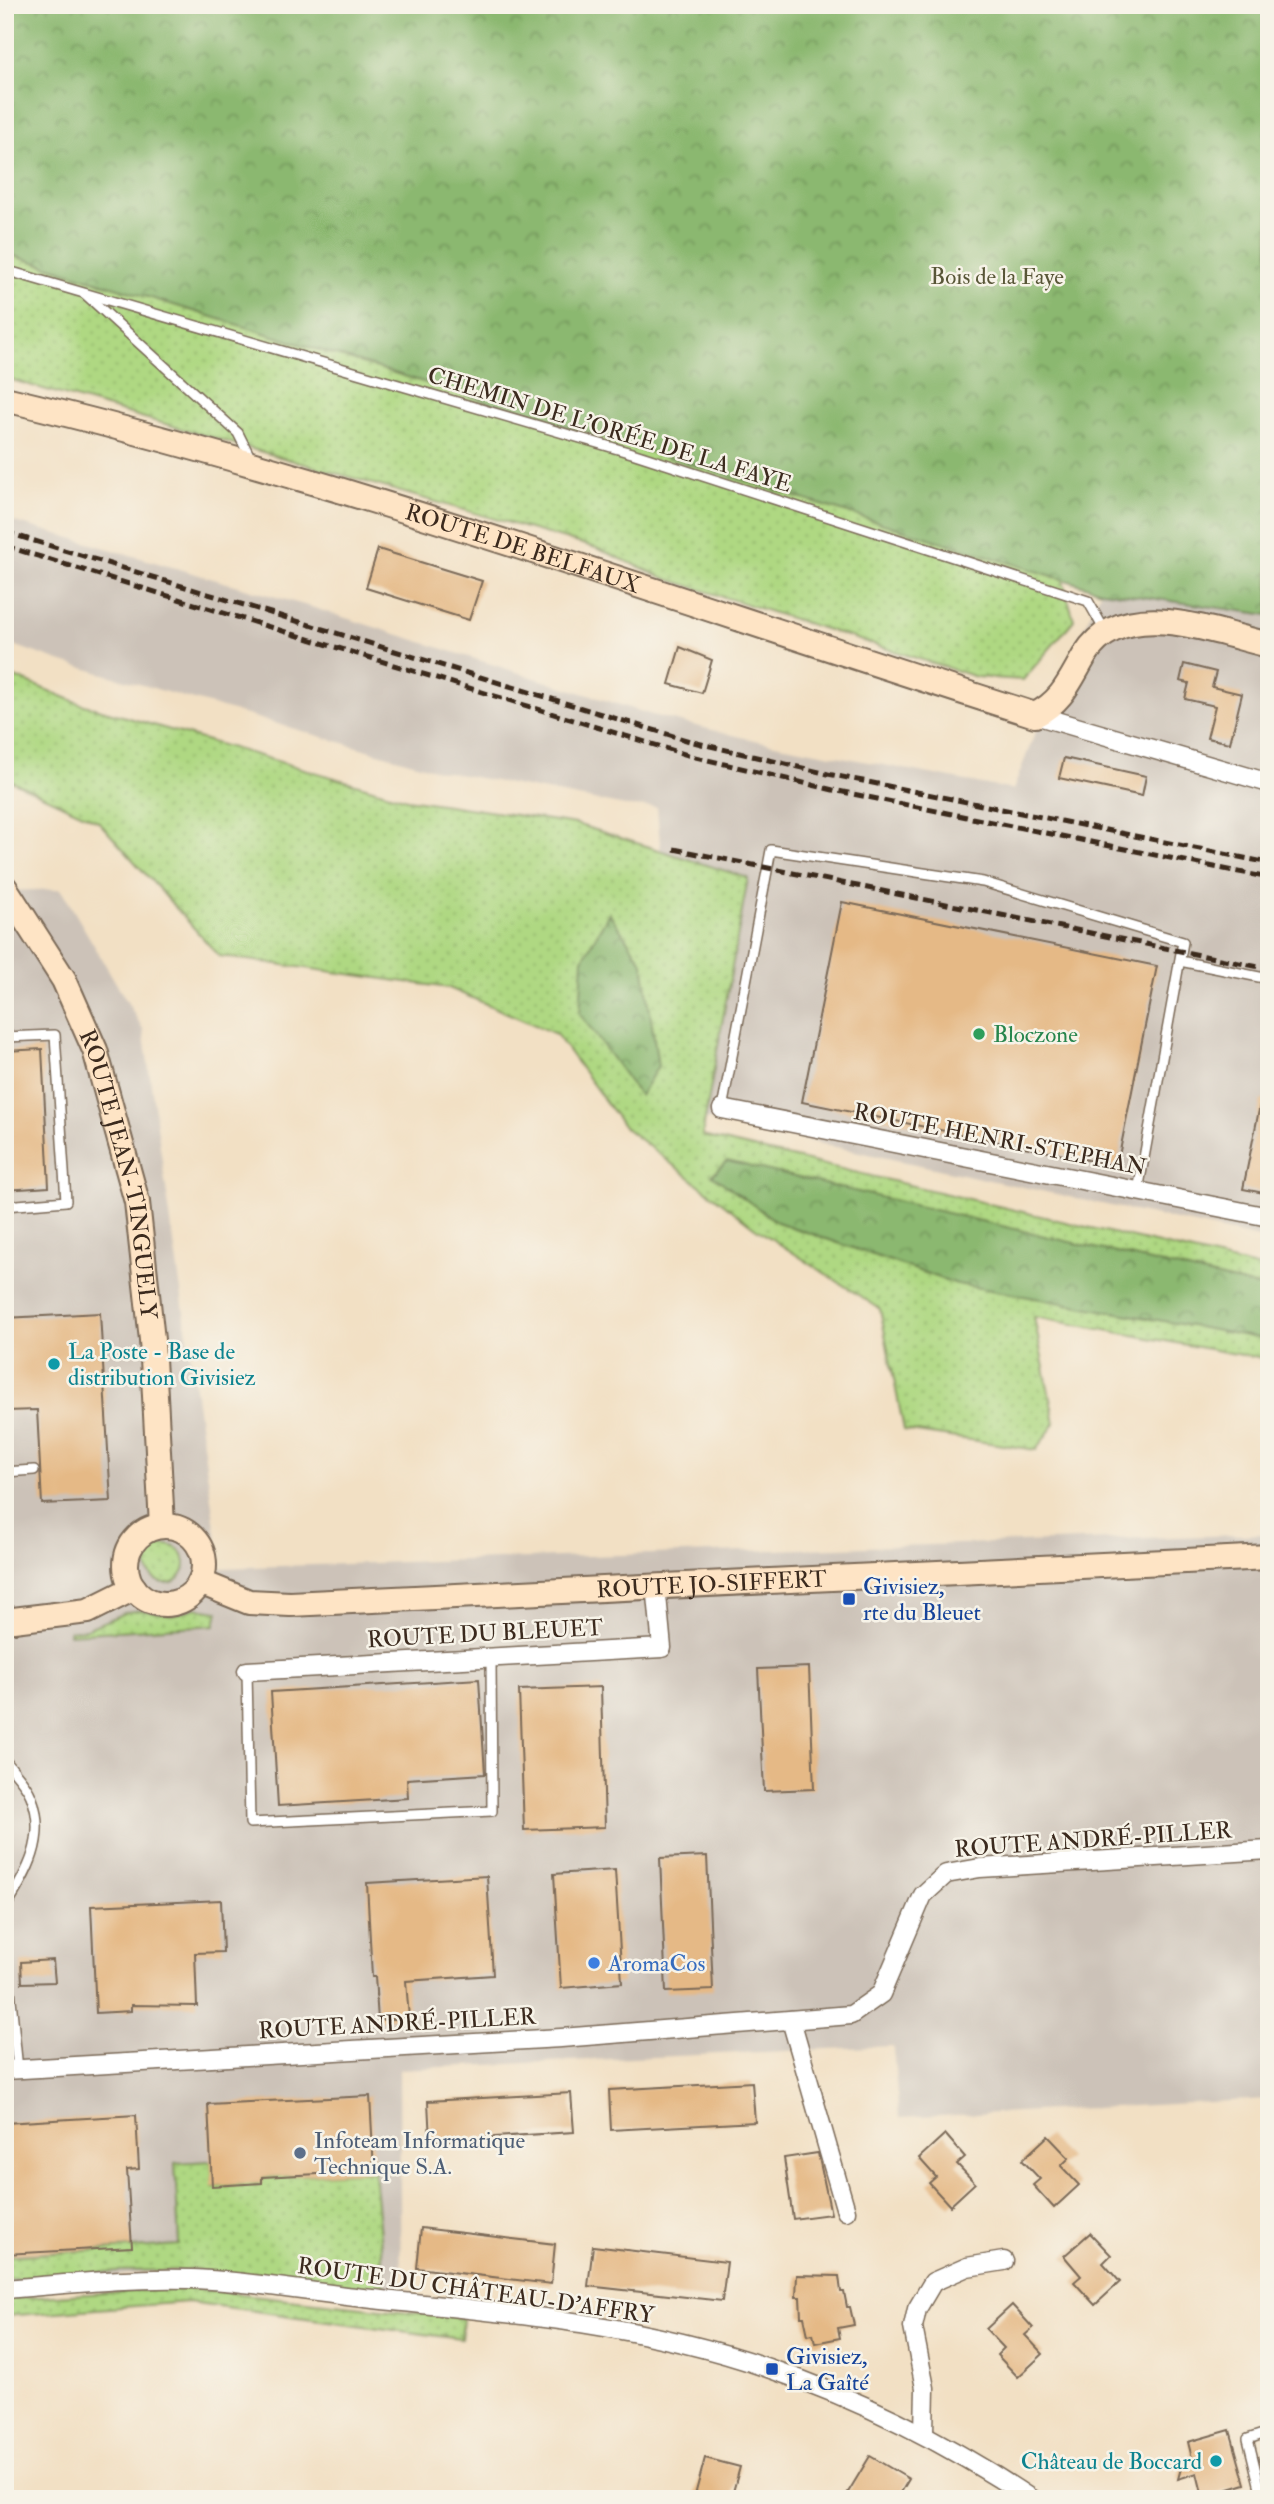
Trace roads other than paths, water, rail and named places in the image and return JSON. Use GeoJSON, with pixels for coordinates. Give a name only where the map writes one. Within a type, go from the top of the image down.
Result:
{"type":"FeatureCollection","features":[{"type":"Feature","properties":{"kind":"main road","name":"ROUTE DE BELFAUX"},"geometry":{"type":"LineString","coordinates":[[5,399],[252,463],[1035,715]]}},
{"type":"Feature","properties":{"kind":"main road"},"geometry":{"type":"LineString","coordinates":[[1035,715],[1062,696],[1087,652],[1105,631],[1140,620],[1196,628],[1269,645]]}},
{"type":"Feature","properties":{"kind":"main road","name":"ROUTE JEAN-TINGUELY"},"geometry":{"type":"LineString","coordinates":[[5,888],[64,980],[95,1050],[137,1202],[152,1340],[162,1526]]}},
{"type":"Feature","properties":{"kind":"main road"},"geometry":{"type":"LineString","coordinates":[[162,1526],[187,1533],[197,1542],[203,1555],[200,1582],[192,1593],[168,1604],[143,1597],[128,1576],[129,1550],[147,1530],[162,1526]]}},
{"type":"Feature","properties":{"kind":"main road","name":"ROUTE JO-SIFFERT"},"geometry":{"type":"LineString","coordinates":[[200,1582],[249,1602],[290,1604],[1269,1557]]}},
{"type":"Feature","properties":{"kind":"main road"},"geometry":{"type":"LineString","coordinates":[[5,1621],[88,1611],[134,1588]]}},
{"type":"Feature","properties":{"kind":"street"},"geometry":{"type":"LineString","coordinates":[[1035,715],[1269,783]]}},
{"type":"Feature","properties":{"kind":"street","name":"ROUTE HENRI-STEPHAN"},"geometry":{"type":"LineString","coordinates":[[722,1109],[1269,1217]]}},
{"type":"Feature","properties":{"kind":"street","name":"ROUTE DU BLEUET"},"geometry":{"type":"LineString","coordinates":[[247,1671],[662,1648],[656,1585]]}},
{"type":"Feature","properties":{"kind":"street","name":"ROUTE ANDRÉ-PILLER"},"geometry":{"type":"LineString","coordinates":[[12,2070],[602,2036],[850,2015],[881,1994],[923,1895],[946,1874],[980,1868],[1269,1850]]}},
{"type":"Feature","properties":{"kind":"street"},"geometry":{"type":"LineString","coordinates":[[791,2020],[846,2211]]}},
{"type":"Feature","properties":{"kind":"street"},"geometry":{"type":"LineString","coordinates":[[923,2432],[925,2388],[913,2327],[917,2309],[933,2282],[967,2267],[1004,2261]]}},
{"type":"Feature","properties":{"kind":"street","name":"ROUTE DU CHÂTEAU-D'AFFRY"},"geometry":{"type":"LineString","coordinates":[[5,2289],[118,2280],[194,2279],[424,2304],[626,2331],[767,2367],[923,2432],[967,2456],[1031,2499]]}},
{"type":"Feature","properties":{"kind":"lane","name":"CHEMIN DE L'ORÉE DE LA FAYE"},"geometry":{"type":"LineString","coordinates":[[5,270],[635,454],[1088,601],[1105,631]]}},
{"type":"Feature","properties":{"kind":"lane","name":"CHEMIN DE L'ORÉE DE LA FAYE"},"geometry":{"type":"LineString","coordinates":[[84,293],[239,433],[252,463]]}},
{"type":"Feature","properties":{"kind":"lane"},"geometry":{"type":"LineString","coordinates":[[722,1109],[771,850],[983,882],[1183,942],[1138,1191]]}},
{"type":"Feature","properties":{"kind":"lane"},"geometry":{"type":"LineString","coordinates":[[1180,961],[1269,979]]}},
{"type":"Feature","properties":{"kind":"lane"},"geometry":{"type":"LineString","coordinates":[[5,1037],[55,1035],[66,1201],[5,1206]]}},
{"type":"Feature","properties":{"kind":"lane"},"geometry":{"type":"LineString","coordinates":[[5,1472],[34,1470]]}},
{"type":"Feature","properties":{"kind":"lane"},"geometry":{"type":"LineString","coordinates":[[247,1671],[250,1823],[492,1811],[491,1657]]}},
{"type":"Feature","properties":{"kind":"lane"},"geometry":{"type":"LineString","coordinates":[[5,1760],[31,1794],[38,1822],[36,1854],[5,1908]]}},
{"type":"Feature","properties":{"kind":"lane"},"geometry":{"type":"LineString","coordinates":[[5,1938],[12,2070]]}},
{"type":"Feature","properties":{"kind":"lane"},"geometry":{"type":"LineString","coordinates":[[1269,2432],[1248,2439],[1260,2488],[1269,2491]]}},
{"type":"Feature","properties":{"kind":"railway"},"geometry":{"type":"LineString","coordinates":[[5,532],[693,742],[828,774],[1269,863]]}},
{"type":"Feature","properties":{"kind":"railway"},"geometry":{"type":"LineString","coordinates":[[5,546],[691,756],[833,790],[1269,878]]}},
{"type":"Feature","properties":{"kind":"railway"},"geometry":{"type":"LineString","coordinates":[[674,849],[1269,969]]}},
{"type":"Feature","properties":{"kind":"place","name":"Bloczone"},"geometry":{"type":"Point","coordinates":[979,1034]}},
{"type":"Feature","properties":{"kind":"place","name":"La Poste - Base de distribution Givisiez"},"geometry":{"type":"Point","coordinates":[54,1364]}},
{"type":"Feature","properties":{"kind":"place","name":"Givisiez, rte du Bleuet"},"geometry":{"type":"Point","coordinates":[849,1599]}},
{"type":"Feature","properties":{"kind":"place","name":"AromaCos"},"geometry":{"type":"Point","coordinates":[594,1963]}},
{"type":"Feature","properties":{"kind":"place","name":"Infoteam Informatique Technique S.A."},"geometry":{"type":"Point","coordinates":[300,2153]}},
{"type":"Feature","properties":{"kind":"place","name":"Givisiez, La Gaîté"},"geometry":{"type":"Point","coordinates":[772,2369]}},
{"type":"Feature","properties":{"kind":"place","name":"Château de Boccard"},"geometry":{"type":"Point","coordinates":[1216,2461]}},
{"type":"Feature","properties":{"kind":"park label","name":"Bois de la Faye"},"geometry":{"type":"Point","coordinates":[997,276]}}]}
